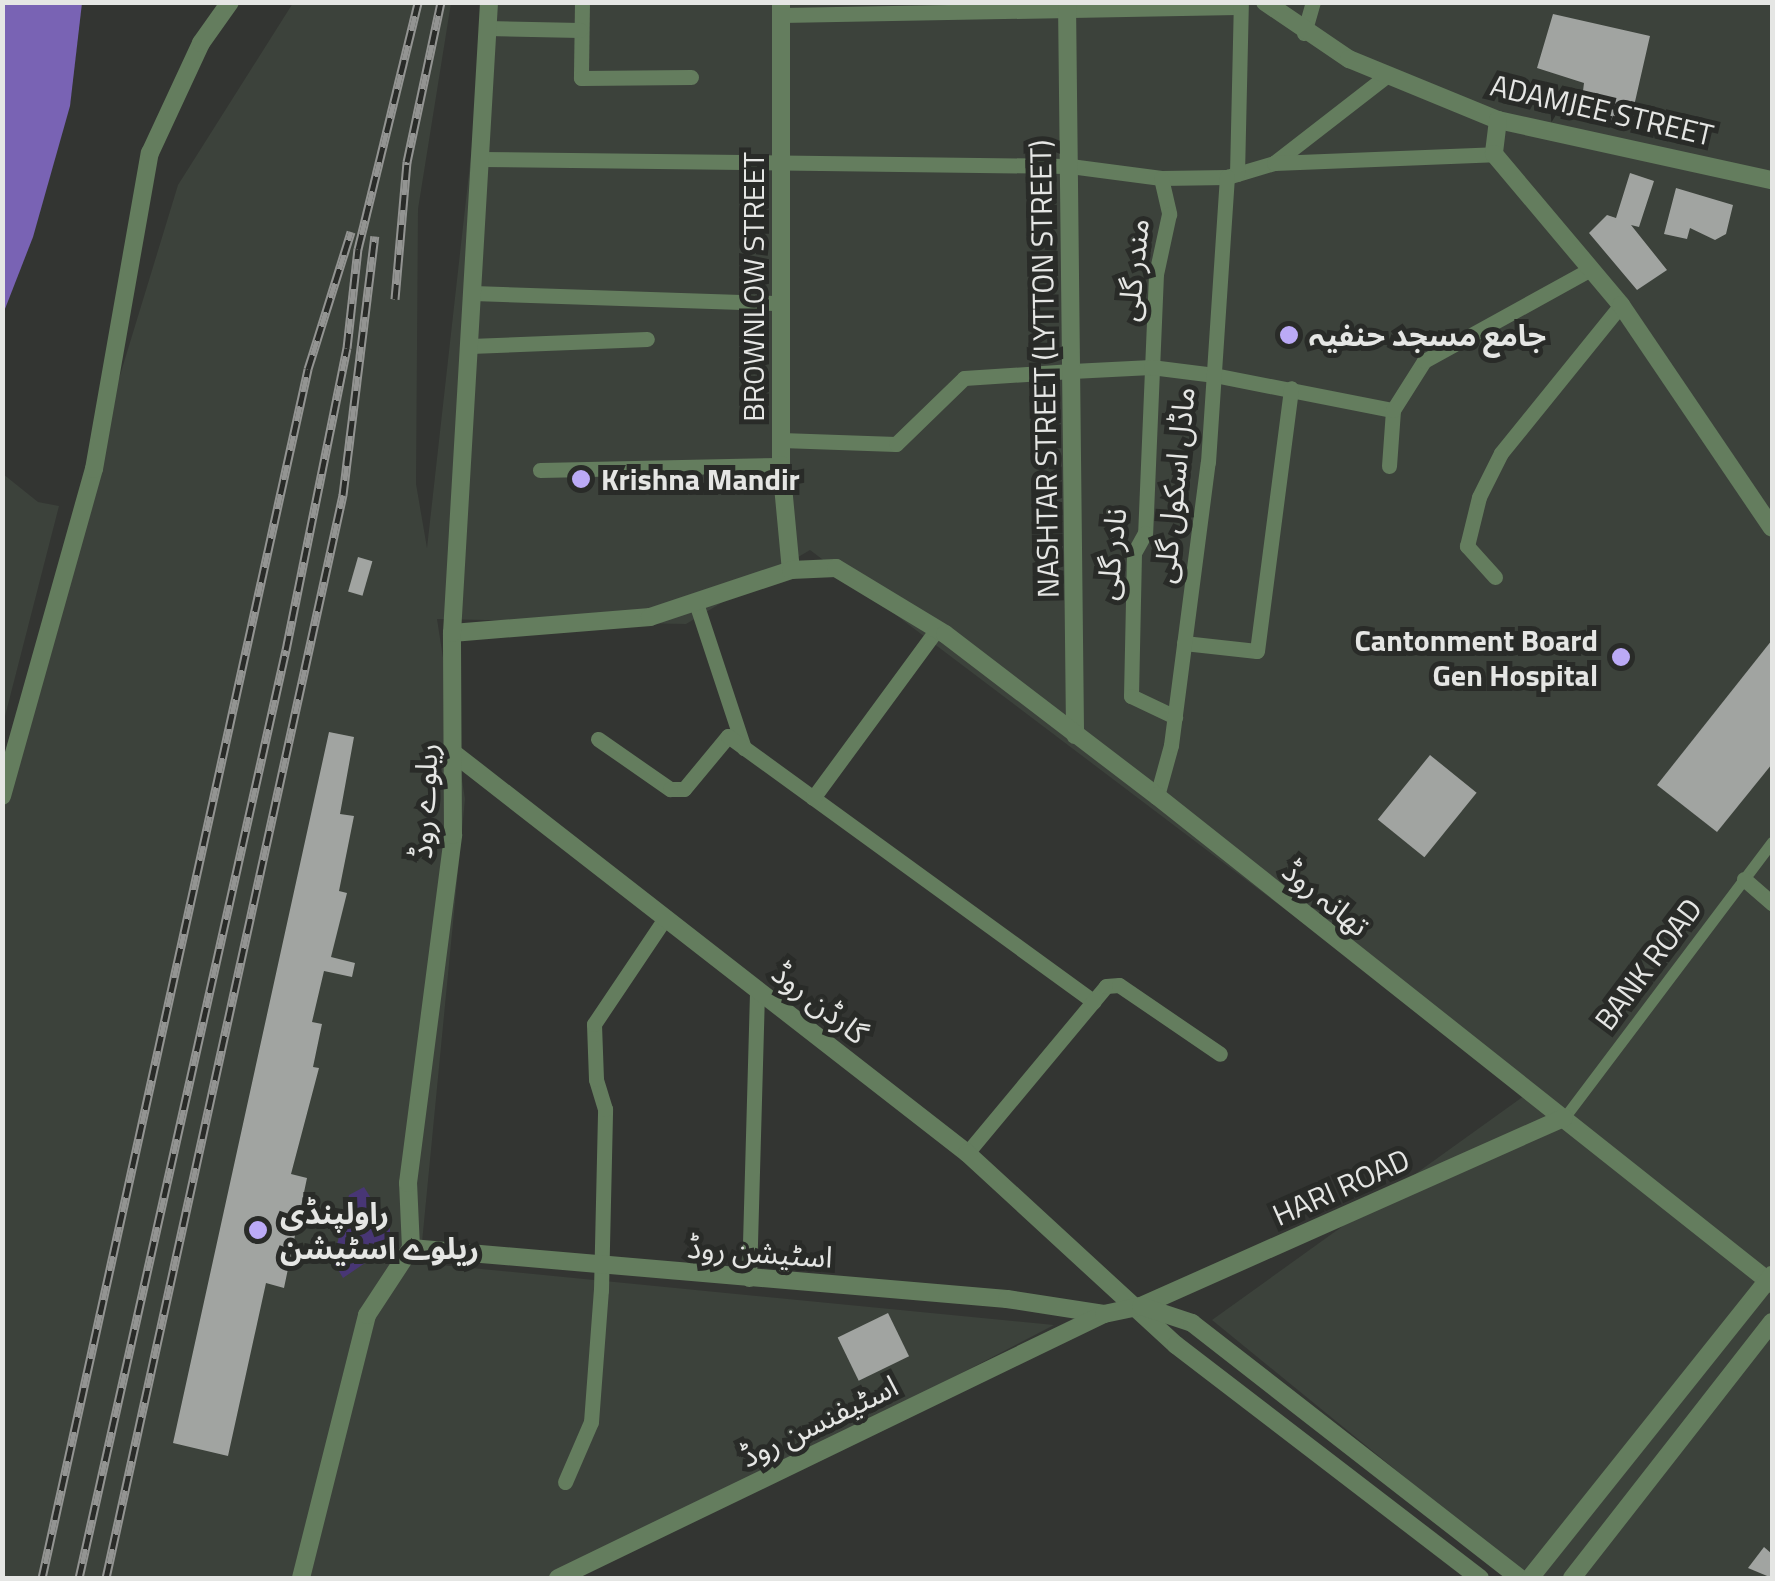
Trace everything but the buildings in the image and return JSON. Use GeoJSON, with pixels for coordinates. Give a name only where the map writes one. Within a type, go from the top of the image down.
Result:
{"type":"FeatureCollection","features":[{"type":"Feature","properties":{"kind":"street"},"geometry":{"type":"LineString","coordinates":[[2,796],[94,469],[150,152],[201,43],[230,2]]}},
{"type":"Feature","properties":{"kind":"street","name":"ریلوے روڈ"},"geometry":{"type":"LineString","coordinates":[[411,1248],[408,1183],[453,835],[456,756],[452,633],[488,2]]}},
{"type":"Feature","properties":{"kind":"street"},"geometry":{"type":"LineString","coordinates":[[582,2],[584,80],[690,76]]}},
{"type":"Feature","properties":{"kind":"street","name":"ADAMJEE STREET"},"geometry":{"type":"LineString","coordinates":[[1266,2],[1304,33],[1386,76],[1498,120],[1772,180]]}},
{"type":"Feature","properties":{"kind":"street"},"geometry":{"type":"LineString","coordinates":[[1304,33],[1314,2]]}},
{"type":"Feature","properties":{"kind":"street"},"geometry":{"type":"LineString","coordinates":[[781,8],[1239,5]]}},
{"type":"Feature","properties":{"kind":"street","name":"ماڈل اسکول گلی"},"geometry":{"type":"LineString","coordinates":[[1157,796],[1175,717],[1214,375],[1232,175],[1239,5]]}},
{"type":"Feature","properties":{"kind":"street","name":"NASHTAR STREET (LYTTON STREET)"},"geometry":{"type":"LineString","coordinates":[[1067,6],[1076,735]]}},
{"type":"Feature","properties":{"kind":"street","name":"BROWNLOW STREET"},"geometry":{"type":"LineString","coordinates":[[781,8],[781,465],[792,570]]}},
{"type":"Feature","properties":{"kind":"street"},"geometry":{"type":"LineString","coordinates":[[487,28],[580,30]]}},
{"type":"Feature","properties":{"kind":"street"},"geometry":{"type":"LineString","coordinates":[[1274,163],[1386,76]]}},
{"type":"Feature","properties":{"kind":"street"},"geometry":{"type":"LineString","coordinates":[[1498,120],[1494,154],[1621,304],[1772,528]]}},
{"type":"Feature","properties":{"kind":"street"},"geometry":{"type":"LineString","coordinates":[[480,159],[1070,166],[1161,178],[1232,175],[1274,163],[1494,154]]}},
{"type":"Feature","properties":{"kind":"street","name":"مندر گلی"},"geometry":{"type":"LineString","coordinates":[[1151,368],[1159,247],[1169,214],[1161,178]]}},
{"type":"Feature","properties":{"kind":"street"},"geometry":{"type":"LineString","coordinates":[[1389,466],[1393,410],[1424,361],[1591,269]]}},
{"type":"Feature","properties":{"kind":"street"},"geometry":{"type":"LineString","coordinates":[[473,293],[780,303]]}},
{"type":"Feature","properties":{"kind":"street"},"geometry":{"type":"LineString","coordinates":[[1495,578],[1467,546],[1478,497],[1501,453],[1621,304]]}},
{"type":"Feature","properties":{"kind":"street"},"geometry":{"type":"LineString","coordinates":[[470,346],[647,339]]}},
{"type":"Feature","properties":{"kind":"street"},"geometry":{"type":"LineString","coordinates":[[782,440],[896,444],[964,378],[1072,371],[1151,368],[1214,375],[1393,410]]}},
{"type":"Feature","properties":{"kind":"street","name":"نادر گلی"},"geometry":{"type":"LineString","coordinates":[[1151,368],[1144,533],[1134,554],[1131,696],[1175,717]]}},
{"type":"Feature","properties":{"kind":"street"},"geometry":{"type":"LineString","coordinates":[[1184,643],[1257,651],[1291,388]]}},
{"type":"Feature","properties":{"kind":"street"},"geometry":{"type":"LineString","coordinates":[[540,470],[781,465]]}},
{"type":"Feature","properties":{"kind":"street","name":"تھانہ روڈ"},"geometry":{"type":"LineString","coordinates":[[792,570],[836,568],[937,629],[1157,796],[1771,1280]]}},
{"type":"Feature","properties":{"kind":"street"},"geometry":{"type":"LineString","coordinates":[[452,633],[650,618],[792,570]]}},
{"type":"Feature","properties":{"kind":"street"},"geometry":{"type":"LineString","coordinates":[[696,603],[744,748]]}},
{"type":"Feature","properties":{"kind":"street"},"geometry":{"type":"LineString","coordinates":[[813,798],[937,629]]}},
{"type":"Feature","properties":{"kind":"street"},"geometry":{"type":"LineString","coordinates":[[598,739],[670,789],[684,788],[728,736],[1094,1002]]}},
{"type":"Feature","properties":{"kind":"street","name":"گارڈن روڈ"},"geometry":{"type":"LineString","coordinates":[[456,756],[966,1153],[1141,1306],[1176,1345],[1480,1578]]}},
{"type":"Feature","properties":{"kind":"street","name":"BANK ROAD"},"geometry":{"type":"LineString","coordinates":[[1564,1118],[1772,842]]}},
{"type":"Feature","properties":{"kind":"street"},"geometry":{"type":"LineString","coordinates":[[1744,879],[1772,903]]}},
{"type":"Feature","properties":{"kind":"street"},"geometry":{"type":"LineString","coordinates":[[565,1482],[591,1422],[603,1267],[605,1109],[596,1079],[594,1024],[666,917]]}},
{"type":"Feature","properties":{"kind":"street"},"geometry":{"type":"LineString","coordinates":[[966,1153],[1106,986],[1119,985],[1220,1054]]}},
{"type":"Feature","properties":{"kind":"street"},"geometry":{"type":"LineString","coordinates":[[750,1278],[757,988]]}},
{"type":"Feature","properties":{"kind":"street","name":"HARI ROAD"},"geometry":{"type":"LineString","coordinates":[[1104,1314],[1141,1306],[1564,1118]]}},
{"type":"Feature","properties":{"kind":"street"},"geometry":{"type":"LineString","coordinates":[[300,1578],[367,1315],[411,1248]]}},
{"type":"Feature","properties":{"kind":"street","name":"اسٹیشن روڈ"},"geometry":{"type":"LineString","coordinates":[[411,1248],[1007,1298],[1104,1314]]}},
{"type":"Feature","properties":{"kind":"street"},"geometry":{"type":"LineString","coordinates":[[1530,1578],[1771,1280]]}},
{"type":"Feature","properties":{"kind":"street"},"geometry":{"type":"LineString","coordinates":[[1141,1306],[1192,1323],[1520,1578]]}},
{"type":"Feature","properties":{"kind":"street","name":"اسٹیفنسن روڈ"},"geometry":{"type":"LineString","coordinates":[[558,1578],[1104,1314]]}},
{"type":"Feature","properties":{"kind":"street"},"geometry":{"type":"LineString","coordinates":[[1572,1578],[1772,1322]]}},
{"type":"Feature","properties":{"kind":"shaded area"},"geometry":{"type":"Polygon","coordinates":[[[5,3],[82,3],[70,106],[33,237],[3,314],[5,3]]]}},
{"type":"Feature","properties":{"kind":"shaded area"},"geometry":{"type":"Polygon","coordinates":[[[293,3],[451,3],[418,209],[416,484],[427,548],[488,3],[1772,3],[1772,1578],[1528,1578],[1212,1320],[1528,1093],[810,550],[686,624],[437,619],[465,799],[420,1263],[1054,1325],[568,1578],[3,1578],[3,759],[178,185],[293,3]]]}},
{"type":"Feature","properties":{"kind":"shaded area"},"geometry":{"type":"Polygon","coordinates":[[[3,474],[38,502],[59,506],[3,724],[3,474]]]}},
{"type":"Feature","properties":{"kind":"shaded area"},"geometry":{"type":"Polygon","coordinates":[[[364,1187],[390,1229],[390,1246],[343,1278],[333,1261],[349,1195],[364,1187]]]}},
{"type":"Feature","properties":{"kind":"railway"},"geometry":{"type":"LineString","coordinates":[[79,1578],[286,650],[347,348],[358,249],[418,2]]}},
{"type":"Feature","properties":{"kind":"railway"},"geometry":{"type":"LineString","coordinates":[[395,299],[407,162],[441,2]]}},
{"type":"Feature","properties":{"kind":"railway"},"geometry":{"type":"LineString","coordinates":[[42,1578],[308,369],[351,232]]}},
{"type":"Feature","properties":{"kind":"railway"},"geometry":{"type":"LineString","coordinates":[[106,1578],[343,495],[375,236]]}},
{"type":"Feature","properties":{"kind":"place","name":"جامع مسجد حنفیہ"},"geometry":{"type":"Point","coordinates":[1289,335]}},
{"type":"Feature","properties":{"kind":"place","name":"Krishna Mandir"},"geometry":{"type":"Point","coordinates":[581,479]}},
{"type":"Feature","properties":{"kind":"place","name":"Cantonment Board Gen Hospital"},"geometry":{"type":"Point","coordinates":[1621,657]}},
{"type":"Feature","properties":{"kind":"place","name":"راولپنڈی ریلوے اسٹیشن"},"geometry":{"type":"Point","coordinates":[258,1230]}}]}
